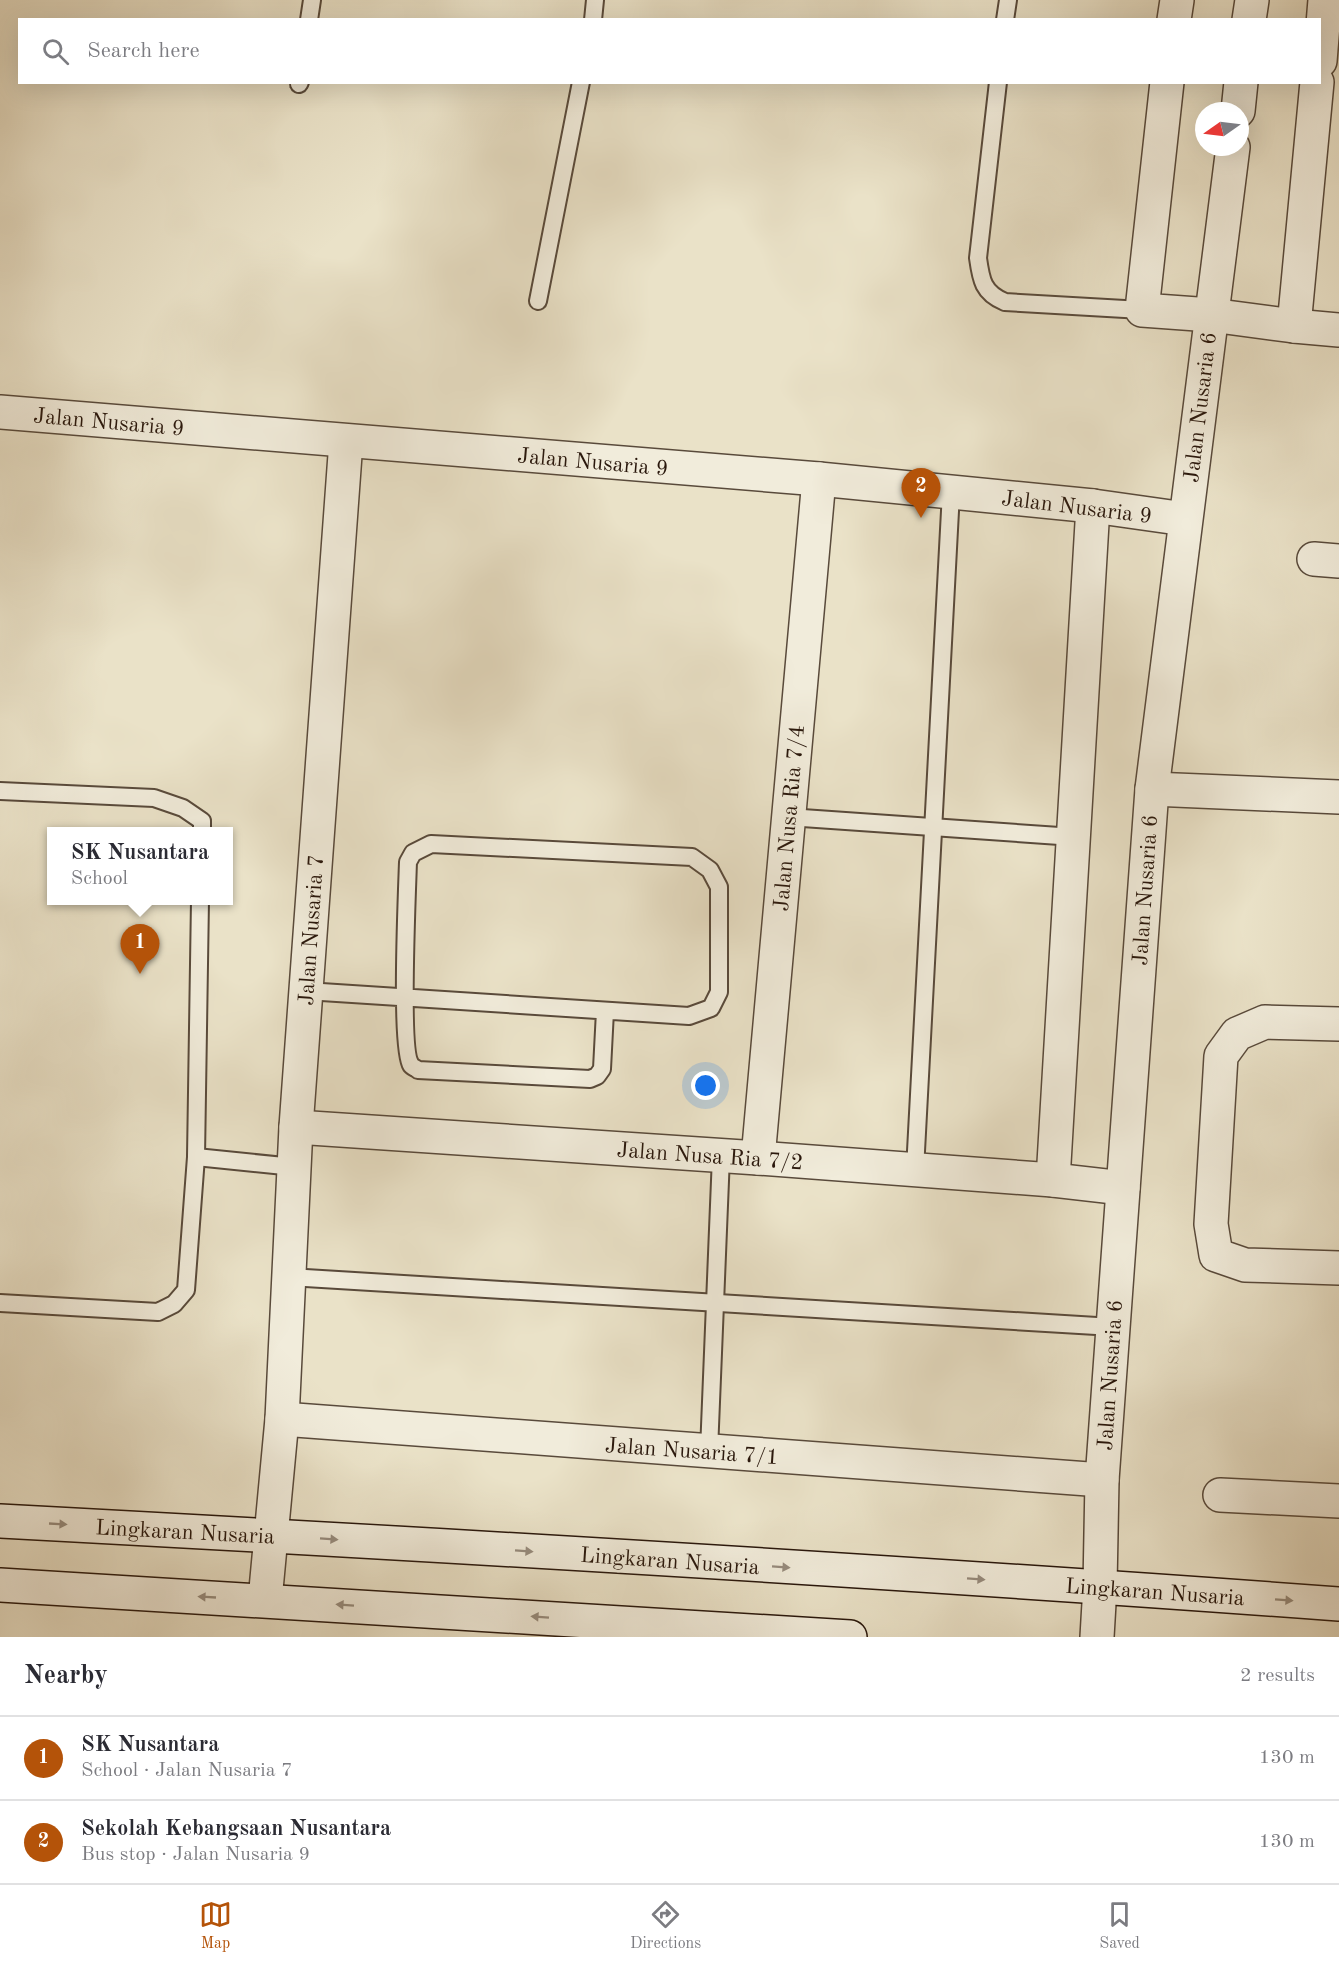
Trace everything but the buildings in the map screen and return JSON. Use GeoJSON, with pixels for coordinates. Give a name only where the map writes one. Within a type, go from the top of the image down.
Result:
{"type":"FeatureCollection","features":[{"type":"Feature","properties":{"kind":"street"},"geometry":{"type":"LineString","coordinates":[[1174,18],[1177,0]]}},
{"type":"Feature","properties":{"kind":"street"},"geometry":{"type":"LineString","coordinates":[[1250,18],[1252,0]]}},
{"type":"Feature","properties":{"kind":"street"},"geometry":{"type":"LineString","coordinates":[[1321,49],[1325,0]]}},
{"type":"Feature","properties":{"kind":"street"},"geometry":{"type":"LineString","coordinates":[[1167,84],[1142,310],[1211,315],[1294,327],[1339,330]]}},
{"type":"Feature","properties":{"kind":"street"},"geometry":{"type":"LineString","coordinates":[[1239,102],[1241,84]]}},
{"type":"Feature","properties":{"kind":"street"},"geometry":{"type":"LineString","coordinates":[[1294,327],[1317,84]]}},
{"type":"Feature","properties":{"kind":"street","name":"Jalan Nusaria 6"},"geometry":{"type":"LineString","coordinates":[[1097,1637],[1102,1480],[1152,789],[1232,156]]}},
{"type":"Feature","properties":{"kind":"street","name":"Jalan Nusaria 9"},"geometry":{"type":"LineString","coordinates":[[0,412],[819,479],[1093,506],[1185,519]]}},
{"type":"Feature","properties":{"kind":"street","name":"Jalan Nusaria 7"},"geometry":{"type":"LineString","coordinates":[[265,1600],[282,1419],[296,1126],[346,441]]}},
{"type":"Feature","properties":{"kind":"street","name":"Jalan Nusa Ria 7/4"},"geometry":{"type":"LineString","coordinates":[[758,1158],[819,479]]}},
{"type":"Feature","properties":{"kind":"street"},"geometry":{"type":"LineString","coordinates":[[1053,1180],[1093,506]]}},
{"type":"Feature","properties":{"kind":"street"},"geometry":{"type":"LineString","coordinates":[[1152,789],[1339,796]]}},
{"type":"Feature","properties":{"kind":"street"},"geometry":{"type":"LineString","coordinates":[[1339,1024],[1265,1022],[1237,1034],[1221,1056],[1211,1224],[1216,1255],[1245,1265],[1339,1268]]}},
{"type":"Feature","properties":{"kind":"street","name":"Jalan Nusa Ria 7/2"},"geometry":{"type":"LineString","coordinates":[[296,1126],[1053,1180],[1123,1188]]}},
{"type":"Feature","properties":{"kind":"street","name":"Jalan Nusaria 7/1"},"geometry":{"type":"LineString","coordinates":[[282,1419],[1102,1480]]}},
{"type":"Feature","properties":{"kind":"street"},"geometry":{"type":"LineString","coordinates":[[1220,1496],[1339,1501]]}},
{"type":"Feature","properties":{"kind":"street","name":"Lingkaran Nusaria"},"geometry":{"type":"LineString","coordinates":[[0,1521],[271,1535],[1100,1586],[1339,1604]]}},
{"type":"Feature","properties":{"kind":"street"},"geometry":{"type":"LineString","coordinates":[[0,1585],[850,1637]]}},
{"type":"Feature","properties":{"kind":"lane"},"geometry":{"type":"LineString","coordinates":[[309,18],[312,0]]}},
{"type":"Feature","properties":{"kind":"lane"},"geometry":{"type":"LineString","coordinates":[[593,18],[595,0]]}},
{"type":"Feature","properties":{"kind":"lane"},"geometry":{"type":"LineString","coordinates":[[1005,18],[1008,0]]}},
{"type":"Feature","properties":{"kind":"lane"},"geometry":{"type":"LineString","coordinates":[[538,301],[581,84]]}},
{"type":"Feature","properties":{"kind":"lane"},"geometry":{"type":"LineString","coordinates":[[998,84],[978,258],[981,278],[992,297],[1005,302],[1142,310]]}},
{"type":"Feature","properties":{"kind":"lane"},"geometry":{"type":"LineString","coordinates":[[915,1170],[951,492]]}},
{"type":"Feature","properties":{"kind":"lane"},"geometry":{"type":"LineString","coordinates":[[0,791],[154,798],[183,808],[202,821],[202,827]]}},
{"type":"Feature","properties":{"kind":"lane"},"geometry":{"type":"LineString","coordinates":[[788,817],[1074,837]]}},
{"type":"Feature","properties":{"kind":"lane"},"geometry":{"type":"LineString","coordinates":[[306,991],[405,998],[689,1016],[711,1008],[719,992],[719,886],[710,870],[692,856],[430,844],[413,853],[408,862],[405,998],[407,1054],[411,1065],[418,1070],[590,1079],[597,1076],[602,1069],[605,1011]]}},
{"type":"Feature","properties":{"kind":"lane"},"geometry":{"type":"LineString","coordinates":[[0,1303],[158,1312],[174,1304],[186,1290],[196,1157],[200,905]]}},
{"type":"Feature","properties":{"kind":"lane"},"geometry":{"type":"LineString","coordinates":[[710,1451],[721,1156]]}},
{"type":"Feature","properties":{"kind":"lane"},"geometry":{"type":"LineString","coordinates":[[196,1157],[294,1167]]}},
{"type":"Feature","properties":{"kind":"lane"},"geometry":{"type":"LineString","coordinates":[[289,1277],[1113,1327]]}},
{"type":"Feature","properties":{"kind":"place","name":"Sekolah Kebangsaan Nusantara"},"geometry":{"type":"Point","coordinates":[921,518]}},
{"type":"Feature","properties":{"kind":"place","name":"SK Nusantara"},"geometry":{"type":"Point","coordinates":[140,974]}}]}
